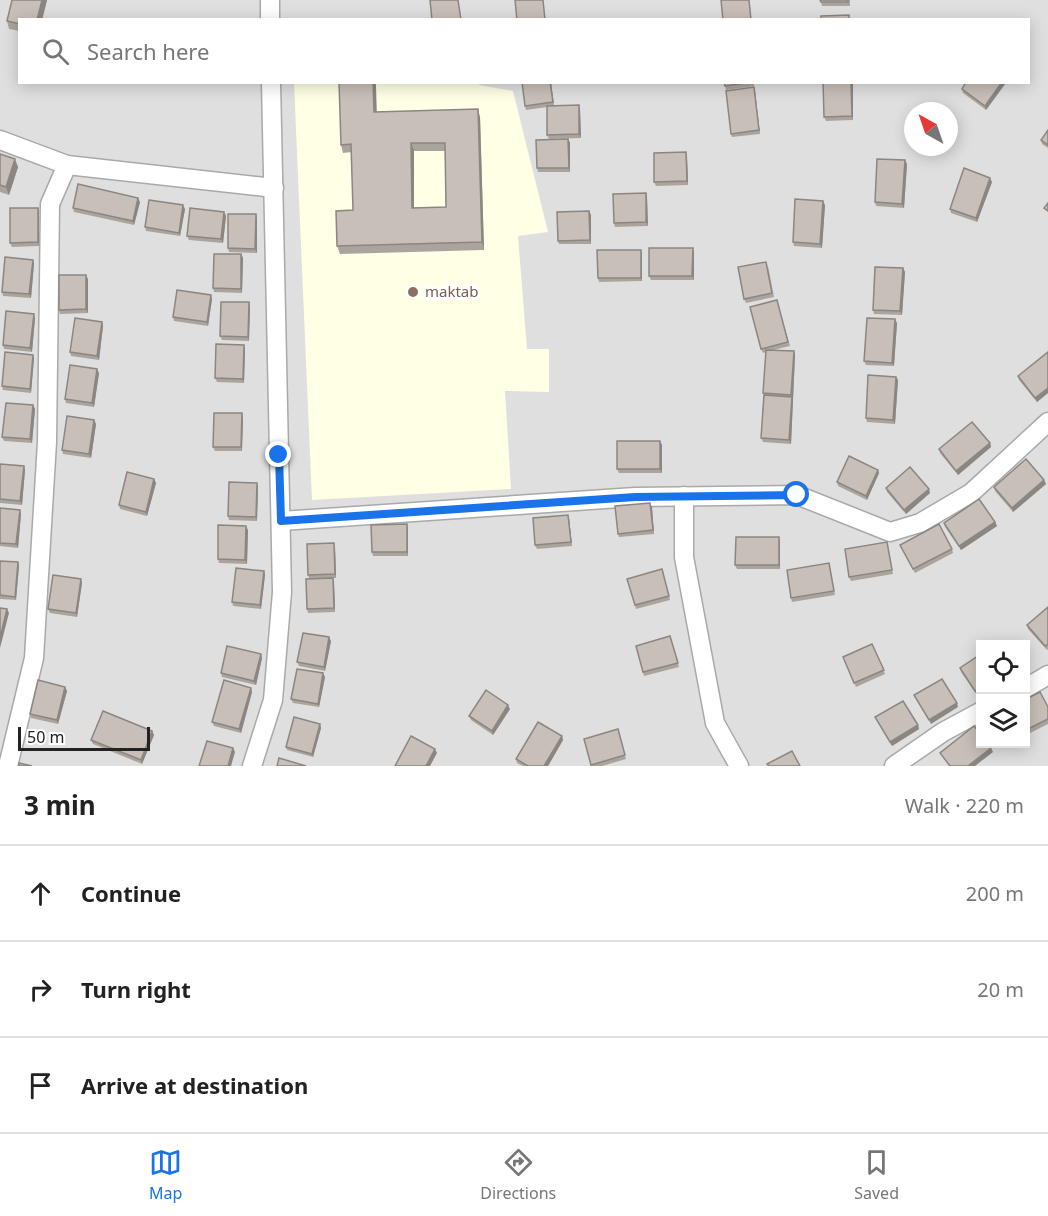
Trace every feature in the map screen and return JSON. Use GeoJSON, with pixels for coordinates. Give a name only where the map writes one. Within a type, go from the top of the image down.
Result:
{"type":"FeatureCollection","features":[{"type":"Feature","properties":{"kind":"street"},"geometry":{"type":"LineString","coordinates":[[270,0],[270,18]]}},
{"type":"Feature","properties":{"kind":"street"},"geometry":{"type":"LineString","coordinates":[[252,766],[273,700],[282,592],[271,84]]}},
{"type":"Feature","properties":{"kind":"street"},"geometry":{"type":"LineString","coordinates":[[0,140],[67,165],[274,188]]}},
{"type":"Feature","properties":{"kind":"street"},"geometry":{"type":"LineString","coordinates":[[8,766],[34,658],[47,442],[50,204],[67,165]]}},
{"type":"Feature","properties":{"kind":"street"},"geometry":{"type":"LineString","coordinates":[[281,521],[684,496],[797,495],[890,532],[920,523],[971,493],[1048,422]]}},
{"type":"Feature","properties":{"kind":"street"},"geometry":{"type":"LineString","coordinates":[[684,496],[684,557],[715,723],[739,766]]}},
{"type":"Feature","properties":{"kind":"street"},"geometry":{"type":"LineString","coordinates":[[1030,686],[1048,675]]}},
{"type":"Feature","properties":{"kind":"street"},"geometry":{"type":"LineString","coordinates":[[894,766],[944,732],[976,715]]}},
{"type":"Feature","properties":{"kind":"shaded area"},"geometry":{"type":"Polygon","coordinates":[[[0,0],[1048,0],[1048,766],[0,766],[0,0]]]}},
{"type":"Feature","properties":{"kind":"shaded area","name":"maktab"},"geometry":{"type":"Polygon","coordinates":[[[294,84],[479,84],[513,91],[548,232],[518,236],[527,349],[549,349],[549,392],[505,391],[511,489],[312,500],[294,84]]]}},
{"type":"Feature","properties":{"kind":"building"},"geometry":{"type":"Polygon","coordinates":[[[12,0],[42,0],[38,18],[18,18],[18,24],[7,21],[12,0]]]}},
{"type":"Feature","properties":{"kind":"building"},"geometry":{"type":"Polygon","coordinates":[[[430,0],[458,0],[461,18],[432,18],[430,0]]]}},
{"type":"Feature","properties":{"kind":"building"},"geometry":{"type":"Polygon","coordinates":[[[515,0],[543,0],[545,18],[517,18],[515,0]]]}},
{"type":"Feature","properties":{"kind":"building"},"geometry":{"type":"Polygon","coordinates":[[[721,0],[749,0],[751,18],[723,18],[721,0]]]}},
{"type":"Feature","properties":{"kind":"building"},"geometry":{"type":"Polygon","coordinates":[[[820,0],[848,0],[848,2],[821,2],[820,0]]]}},
{"type":"Feature","properties":{"kind":"building"},"geometry":{"type":"Polygon","coordinates":[[[849,15],[849,18],[821,18],[821,16],[849,15]]]}},
{"type":"Feature","properties":{"kind":"building"},"geometry":{"type":"Polygon","coordinates":[[[339,84],[373,84],[374,112],[478,109],[482,242],[337,246],[336,211],[353,210],[351,144],[341,145],[339,84]],[[411,143],[412,208],[446,207],[445,143],[411,143]]]}},
{"type":"Feature","properties":{"kind":"building"},"geometry":{"type":"Polygon","coordinates":[[[522,84],[550,84],[553,102],[525,106],[522,84]]]}},
{"type":"Feature","properties":{"kind":"building"},"geometry":{"type":"Polygon","coordinates":[[[823,84],[851,84],[852,116],[824,117],[823,84]]]}},
{"type":"Feature","properties":{"kind":"building"},"geometry":{"type":"Polygon","coordinates":[[[965,84],[1001,84],[985,106],[962,89],[965,84]]]}},
{"type":"Feature","properties":{"kind":"building"},"geometry":{"type":"Polygon","coordinates":[[[754,87],[759,130],[731,134],[726,91],[754,87]]]}},
{"type":"Feature","properties":{"kind":"building"},"geometry":{"type":"Polygon","coordinates":[[[579,105],[579,134],[547,135],[547,106],[579,105]]]}},
{"type":"Feature","properties":{"kind":"building"},"geometry":{"type":"Polygon","coordinates":[[[1048,130],[1048,145],[1041,140],[1048,130]]]}},
{"type":"Feature","properties":{"kind":"building"},"geometry":{"type":"Polygon","coordinates":[[[568,139],[569,168],[537,168],[536,140],[568,139]]]}},
{"type":"Feature","properties":{"kind":"building"},"geometry":{"type":"Polygon","coordinates":[[[686,152],[687,181],[654,182],[654,153],[686,152]]]}},
{"type":"Feature","properties":{"kind":"building"},"geometry":{"type":"Polygon","coordinates":[[[0,154],[15,159],[6,187],[0,185],[0,154]]]}},
{"type":"Feature","properties":{"kind":"building"},"geometry":{"type":"Polygon","coordinates":[[[877,159],[905,160],[902,204],[875,202],[877,159]]]}},
{"type":"Feature","properties":{"kind":"building"},"geometry":{"type":"Polygon","coordinates":[[[964,168],[990,178],[976,218],[950,209],[964,168]]]}},
{"type":"Feature","properties":{"kind":"building"},"geometry":{"type":"Polygon","coordinates":[[[78,184],[138,198],[133,221],[73,208],[78,184]]]}},
{"type":"Feature","properties":{"kind":"building"},"geometry":{"type":"Polygon","coordinates":[[[646,193],[646,222],[614,223],[613,194],[646,193]]]}},
{"type":"Feature","properties":{"kind":"building"},"geometry":{"type":"Polygon","coordinates":[[[795,199],[823,201],[820,244],[793,242],[795,199]]]}},
{"type":"Feature","properties":{"kind":"building"},"geometry":{"type":"Polygon","coordinates":[[[149,200],[183,205],[179,233],[145,227],[149,200]]]}},
{"type":"Feature","properties":{"kind":"building"},"geometry":{"type":"Polygon","coordinates":[[[10,208],[38,208],[38,242],[10,243],[10,208]]]}},
{"type":"Feature","properties":{"kind":"building"},"geometry":{"type":"Polygon","coordinates":[[[190,208],[224,212],[221,239],[187,236],[190,208]]]}},
{"type":"Feature","properties":{"kind":"building"},"geometry":{"type":"Polygon","coordinates":[[[589,211],[590,240],[558,241],[557,212],[589,211]]]}},
{"type":"Feature","properties":{"kind":"building"},"geometry":{"type":"Polygon","coordinates":[[[228,214],[256,214],[255,249],[228,248],[228,214]]]}},
{"type":"Feature","properties":{"kind":"building"},"geometry":{"type":"Polygon","coordinates":[[[649,248],[693,248],[692,276],[649,276],[649,248]]]}},
{"type":"Feature","properties":{"kind":"building"},"geometry":{"type":"Polygon","coordinates":[[[597,250],[641,250],[641,278],[598,278],[597,250]]]}},
{"type":"Feature","properties":{"kind":"building"},"geometry":{"type":"Polygon","coordinates":[[[214,254],[241,254],[241,289],[213,288],[214,254]]]}},
{"type":"Feature","properties":{"kind":"building"},"geometry":{"type":"Polygon","coordinates":[[[5,257],[33,260],[29,294],[2,292],[5,257]]]}},
{"type":"Feature","properties":{"kind":"building"},"geometry":{"type":"Polygon","coordinates":[[[766,262],[772,293],[744,299],[738,267],[766,262]]]}},
{"type":"Feature","properties":{"kind":"building"},"geometry":{"type":"Polygon","coordinates":[[[875,267],[903,268],[900,311],[873,310],[875,267]]]}},
{"type":"Feature","properties":{"kind":"building"},"geometry":{"type":"Polygon","coordinates":[[[59,275],[86,275],[86,309],[59,310],[59,275]]]}},
{"type":"Feature","properties":{"kind":"building"},"geometry":{"type":"Polygon","coordinates":[[[177,290],[211,295],[207,322],[173,317],[177,290]]]}},
{"type":"Feature","properties":{"kind":"building"},"geometry":{"type":"Polygon","coordinates":[[[777,300],[788,342],[761,349],[750,307],[777,300]]]}},
{"type":"Feature","properties":{"kind":"building"},"geometry":{"type":"Polygon","coordinates":[[[221,302],[249,302],[248,337],[220,336],[221,302]]]}},
{"type":"Feature","properties":{"kind":"building"},"geometry":{"type":"Polygon","coordinates":[[[6,311],[34,314],[30,348],[3,345],[6,311]]]}},
{"type":"Feature","properties":{"kind":"building"},"geometry":{"type":"Polygon","coordinates":[[[75,318],[102,322],[97,356],[70,352],[75,318]]]}},
{"type":"Feature","properties":{"kind":"building"},"geometry":{"type":"Polygon","coordinates":[[[867,318],[895,319],[892,363],[864,361],[867,318]]]}},
{"type":"Feature","properties":{"kind":"building"},"geometry":{"type":"Polygon","coordinates":[[[216,344],[244,345],[243,379],[215,378],[216,344]]]}},
{"type":"Feature","properties":{"kind":"building"},"geometry":{"type":"Polygon","coordinates":[[[766,350],[794,351],[791,395],[763,393],[766,350]]]}},
{"type":"Feature","properties":{"kind":"building"},"geometry":{"type":"Polygon","coordinates":[[[5,352],[33,355],[30,389],[2,386],[5,352]]]}},
{"type":"Feature","properties":{"kind":"building"},"geometry":{"type":"Polygon","coordinates":[[[1048,352],[1048,388],[1035,398],[1018,376],[1048,352]]]}},
{"type":"Feature","properties":{"kind":"building"},"geometry":{"type":"Polygon","coordinates":[[[70,365],[97,369],[92,403],[65,399],[70,365]]]}},
{"type":"Feature","properties":{"kind":"building"},"geometry":{"type":"Polygon","coordinates":[[[868,375],[896,377],[893,420],[866,418],[868,375]]]}},
{"type":"Feature","properties":{"kind":"building"},"geometry":{"type":"Polygon","coordinates":[[[764,395],[792,397],[789,440],[761,438],[764,395]]]}},
{"type":"Feature","properties":{"kind":"building"},"geometry":{"type":"Polygon","coordinates":[[[6,403],[33,405],[30,439],[2,437],[6,403]]]}},
{"type":"Feature","properties":{"kind":"building"},"geometry":{"type":"Polygon","coordinates":[[[214,413],[242,413],[241,447],[213,447],[214,413]]]}},
{"type":"Feature","properties":{"kind":"building"},"geometry":{"type":"Polygon","coordinates":[[[67,416],[94,420],[89,454],[62,450],[67,416]]]}},
{"type":"Feature","properties":{"kind":"building"},"geometry":{"type":"Polygon","coordinates":[[[972,422],[990,443],[956,471],[939,449],[972,422]]]}},
{"type":"Feature","properties":{"kind":"building"},"geometry":{"type":"Polygon","coordinates":[[[617,441],[660,441],[660,469],[617,469],[617,441]]]}},
{"type":"Feature","properties":{"kind":"building"},"geometry":{"type":"Polygon","coordinates":[[[849,456],[878,470],[866,496],[837,482],[849,456]]]}},
{"type":"Feature","properties":{"kind":"building"},"geometry":{"type":"Polygon","coordinates":[[[1026,459],[1044,480],[1012,508],[994,487],[1026,459]]]}},
{"type":"Feature","properties":{"kind":"building"},"geometry":{"type":"Polygon","coordinates":[[[0,464],[24,466],[20,501],[0,499],[0,464]]]}},
{"type":"Feature","properties":{"kind":"building"},"geometry":{"type":"Polygon","coordinates":[[[910,467],[929,489],[904,510],[886,488],[910,467]]]}},
{"type":"Feature","properties":{"kind":"building"},"geometry":{"type":"Polygon","coordinates":[[[127,472],[154,479],[146,512],[119,505],[127,472]]]}},
{"type":"Feature","properties":{"kind":"building"},"geometry":{"type":"Polygon","coordinates":[[[229,482],[257,483],[256,517],[228,516],[229,482]]]}},
{"type":"Feature","properties":{"kind":"building"},"geometry":{"type":"Polygon","coordinates":[[[979,499],[995,522],[959,546],[944,523],[979,499]]]}},
{"type":"Feature","properties":{"kind":"building"},"geometry":{"type":"Polygon","coordinates":[[[650,503],[653,530],[618,534],[615,506],[650,503]]]}},
{"type":"Feature","properties":{"kind":"building"},"geometry":{"type":"Polygon","coordinates":[[[0,508],[20,510],[16,544],[0,543],[0,508]]]}},
{"type":"Feature","properties":{"kind":"building"},"geometry":{"type":"Polygon","coordinates":[[[568,515],[571,542],[535,545],[533,518],[568,515]]]}},
{"type":"Feature","properties":{"kind":"building"},"geometry":{"type":"Polygon","coordinates":[[[407,524],[407,552],[372,552],[371,525],[407,524]]]}},
{"type":"Feature","properties":{"kind":"building"},"geometry":{"type":"Polygon","coordinates":[[[939,524],[952,549],[913,569],[900,545],[939,524]]]}},
{"type":"Feature","properties":{"kind":"building"},"geometry":{"type":"Polygon","coordinates":[[[218,525],[246,526],[245,560],[218,559],[218,525]]]}},
{"type":"Feature","properties":{"kind":"building"},"geometry":{"type":"Polygon","coordinates":[[[736,537],[779,537],[779,565],[735,565],[736,537]]]}},
{"type":"Feature","properties":{"kind":"building"},"geometry":{"type":"Polygon","coordinates":[[[887,542],[892,570],[849,577],[845,549],[887,542]]]}},
{"type":"Feature","properties":{"kind":"building"},"geometry":{"type":"Polygon","coordinates":[[[334,543],[335,574],[308,575],[307,544],[334,543]]]}},
{"type":"Feature","properties":{"kind":"building"},"geometry":{"type":"Polygon","coordinates":[[[0,561],[18,562],[15,597],[0,595],[0,561]]]}},
{"type":"Feature","properties":{"kind":"building"},"geometry":{"type":"Polygon","coordinates":[[[829,563],[834,591],[791,598],[787,570],[829,563]]]}},
{"type":"Feature","properties":{"kind":"building"},"geometry":{"type":"Polygon","coordinates":[[[236,568],[264,571],[260,605],[232,602],[236,568]]]}},
{"type":"Feature","properties":{"kind":"building"},"geometry":{"type":"Polygon","coordinates":[[[662,569],[669,596],[635,605],[627,579],[662,569]]]}},
{"type":"Feature","properties":{"kind":"building"},"geometry":{"type":"Polygon","coordinates":[[[53,575],[81,579],[76,613],[48,609],[53,575]]]}},
{"type":"Feature","properties":{"kind":"building"},"geometry":{"type":"Polygon","coordinates":[[[333,578],[334,608],[307,609],[306,579],[333,578]]]}},
{"type":"Feature","properties":{"kind":"building"},"geometry":{"type":"Polygon","coordinates":[[[1048,607],[1048,644],[1045,646],[1027,625],[1048,607]]]}},
{"type":"Feature","properties":{"kind":"building"},"geometry":{"type":"Polygon","coordinates":[[[0,608],[7,609],[0,638],[0,608]]]}},
{"type":"Feature","properties":{"kind":"building"},"geometry":{"type":"Polygon","coordinates":[[[303,633],[329,637],[324,667],[297,662],[303,633]]]}},
{"type":"Feature","properties":{"kind":"building"},"geometry":{"type":"Polygon","coordinates":[[[670,636],[678,663],[643,672],[636,646],[670,636]]]}},
{"type":"Feature","properties":{"kind":"building"},"geometry":{"type":"Polygon","coordinates":[[[872,644],[884,670],[854,683],[843,657],[872,644]]]}},
{"type":"Feature","properties":{"kind":"building"},"geometry":{"type":"Polygon","coordinates":[[[227,646],[261,654],[254,681],[221,673],[227,646]]]}},
{"type":"Feature","properties":{"kind":"building"},"geometry":{"type":"Polygon","coordinates":[[[976,657],[976,690],[975,691],[960,668],[976,657]]]}},
{"type":"Feature","properties":{"kind":"building"},"geometry":{"type":"Polygon","coordinates":[[[297,669],[323,673],[318,704],[291,699],[297,669]]]}},
{"type":"Feature","properties":{"kind":"building"},"geometry":{"type":"Polygon","coordinates":[[[942,679],[957,703],[929,720],[914,695],[942,679]]]}},
{"type":"Feature","properties":{"kind":"building"},"geometry":{"type":"Polygon","coordinates":[[[38,680],[65,687],[57,720],[30,714],[38,680]]]}},
{"type":"Feature","properties":{"kind":"building"},"geometry":{"type":"Polygon","coordinates":[[[224,680],[251,688],[239,729],[212,722],[224,680]]]}},
{"type":"Feature","properties":{"kind":"building"},"geometry":{"type":"Polygon","coordinates":[[[486,690],[508,705],[492,731],[469,716],[486,690]]]}},
{"type":"Feature","properties":{"kind":"building"},"geometry":{"type":"Polygon","coordinates":[[[1040,692],[1048,707],[1048,719],[1030,728],[1030,697],[1040,692]]]}},
{"type":"Feature","properties":{"kind":"building"},"geometry":{"type":"Polygon","coordinates":[[[903,701],[918,725],[890,742],[875,717],[903,701]]]}},
{"type":"Feature","properties":{"kind":"building"},"geometry":{"type":"Polygon","coordinates":[[[103,711],[152,731],[141,760],[91,740],[103,711]]]}},
{"type":"Feature","properties":{"kind":"building"},"geometry":{"type":"Polygon","coordinates":[[[294,717],[320,724],[312,754],[286,747],[294,717]]]}},
{"type":"Feature","properties":{"kind":"building"},"geometry":{"type":"Polygon","coordinates":[[[538,722],[562,736],[544,766],[528,766],[516,759],[538,722]]]}},
{"type":"Feature","properties":{"kind":"building"},"geometry":{"type":"Polygon","coordinates":[[[974,726],[976,748],[991,748],[968,766],[950,766],[940,753],[974,726]]]}},
{"type":"Feature","properties":{"kind":"building"},"geometry":{"type":"Polygon","coordinates":[[[618,729],[625,755],[591,765],[584,739],[618,729]]]}},
{"type":"Feature","properties":{"kind":"building"},"geometry":{"type":"Polygon","coordinates":[[[411,736],[435,749],[426,766],[395,766],[411,736]]]}},
{"type":"Feature","properties":{"kind":"building"},"geometry":{"type":"Polygon","coordinates":[[[207,741],[233,748],[228,766],[199,766],[207,741]]]}},
{"type":"Feature","properties":{"kind":"building"},"geometry":{"type":"Polygon","coordinates":[[[792,751],[800,766],[769,766],[767,764],[792,751]]]}},
{"type":"Feature","properties":{"kind":"building"},"geometry":{"type":"Polygon","coordinates":[[[279,758],[306,766],[277,766],[279,758]]]}},
{"type":"Feature","properties":{"kind":"place","name":"maktab"},"geometry":{"type":"Point","coordinates":[413,292]}},
{"type":"Feature","properties":{"kind":"route"},"geometry":{"type":"LineString","coordinates":[[279,455],[281,521],[635,497],[797,495]]}}]}
